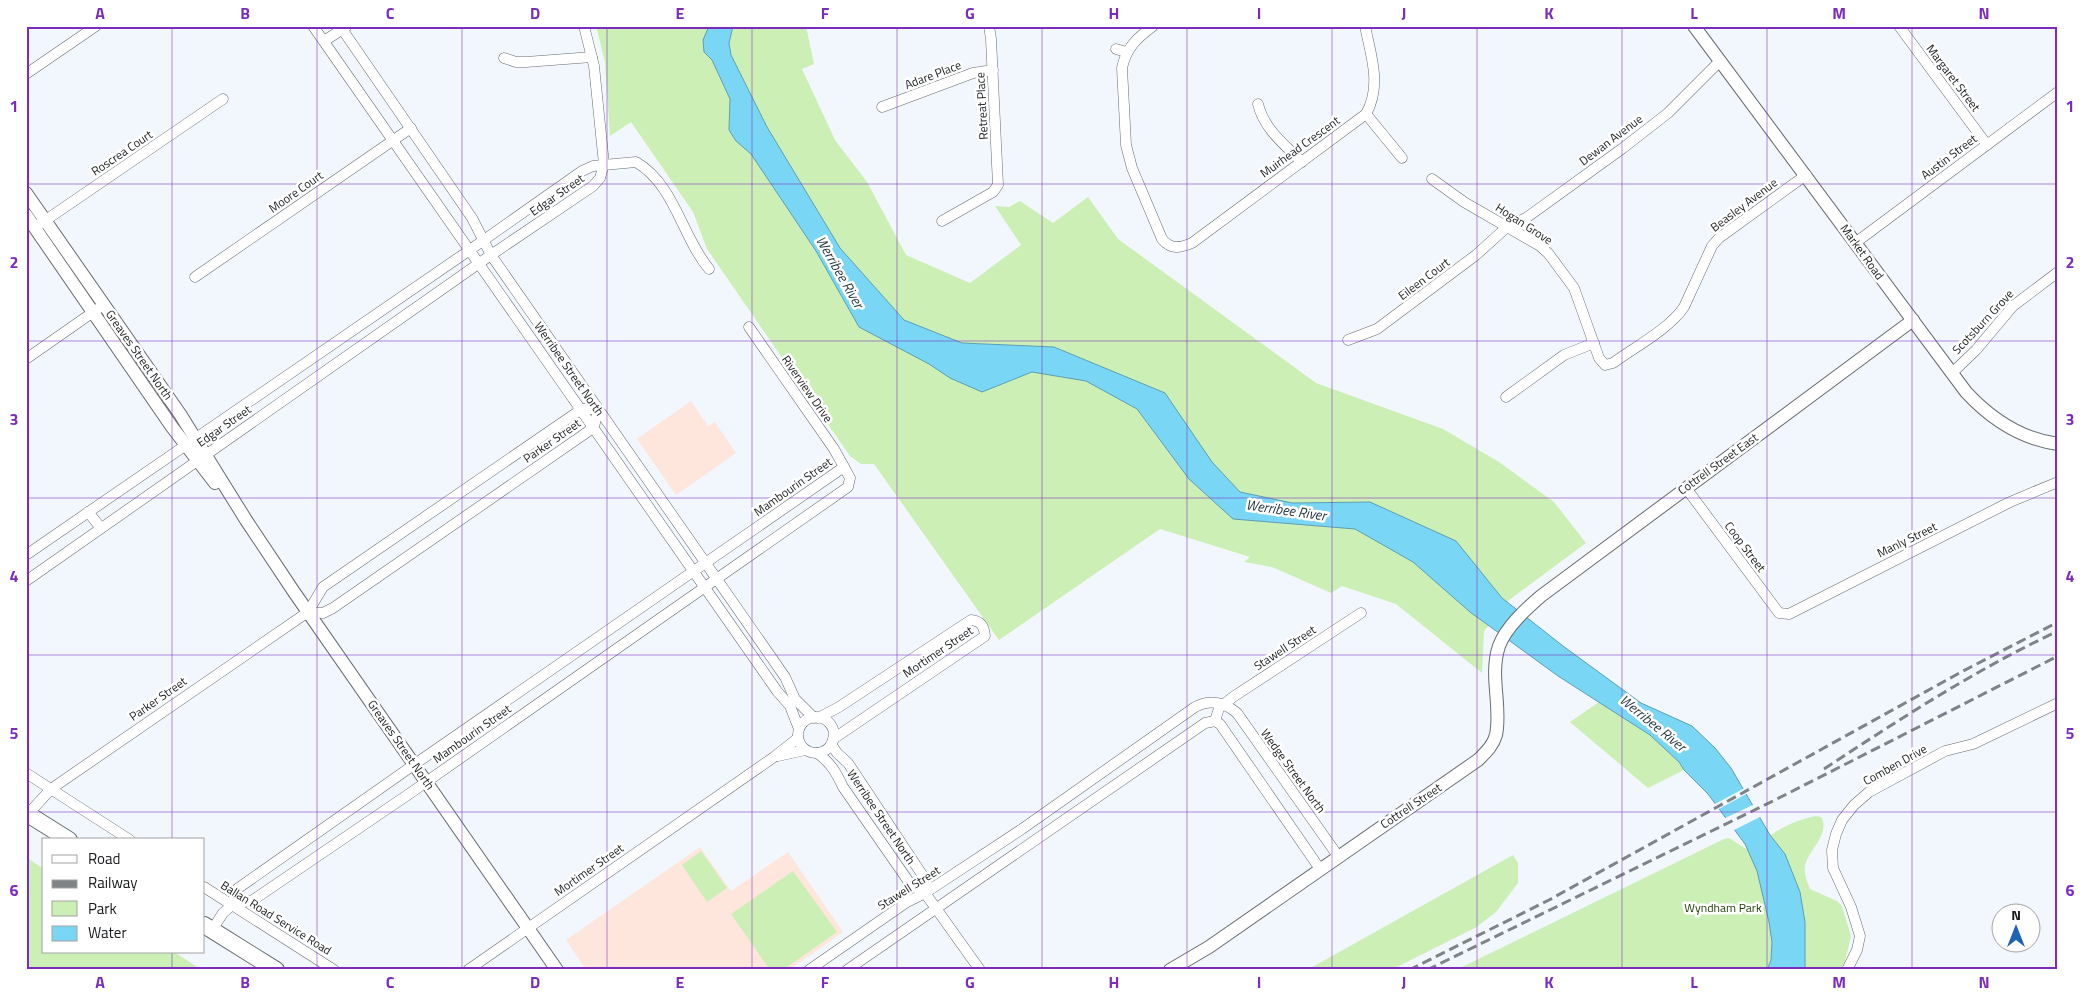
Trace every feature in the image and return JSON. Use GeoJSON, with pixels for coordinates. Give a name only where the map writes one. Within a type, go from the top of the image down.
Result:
{"type":"FeatureCollection","features":[{"type":"Feature","properties":{"kind":"main road"},"geometry":{"type":"LineString","coordinates":[[27,813],[66,838]]}},
{"type":"Feature","properties":{"kind":"main road"},"geometry":{"type":"LineString","coordinates":[[208,928],[276,970]]}},
{"type":"Feature","properties":{"kind":"street"},"geometry":{"type":"LineString","coordinates":[[26,74],[96,26]]}},
{"type":"Feature","properties":{"kind":"street","name":"Werribee Street North"},"geometry":{"type":"LineString","coordinates":[[313,26],[777,691],[790,706],[798,733]]}},
{"type":"Feature","properties":{"kind":"street"},"geometry":{"type":"LineString","coordinates":[[584,26],[594,66],[604,164],[636,162],[652,173],[677,210],[698,256],[709,269]]}},
{"type":"Feature","properties":{"kind":"street","name":"Retreat Place"},"geometry":{"type":"LineString","coordinates":[[942,221],[1002,186],[989,26]]}},
{"type":"Feature","properties":{"kind":"street"},"geometry":{"type":"LineString","coordinates":[[1116,49],[1126,52],[1140,36],[1153,26]]}},
{"type":"Feature","properties":{"kind":"street"},"geometry":{"type":"LineString","coordinates":[[1365,26],[1375,75],[1375,90],[1366,114],[1402,158]]}},
{"type":"Feature","properties":{"kind":"street","name":"Market Road"},"geometry":{"type":"LineString","coordinates":[[1694,26],[1974,400],[1997,420],[2032,438],[2058,444]]}},
{"type":"Feature","properties":{"kind":"street","name":"Margaret Street"},"geometry":{"type":"LineString","coordinates":[[1899,26],[1987,145]]}},
{"type":"Feature","properties":{"kind":"street"},"geometry":{"type":"LineString","coordinates":[[324,42],[343,27]]}},
{"type":"Feature","properties":{"kind":"street","name":"Werribee Street North"},"geometry":{"type":"LineString","coordinates":[[343,27],[472,218],[491,255],[785,677],[795,699],[816,718]]}},
{"type":"Feature","properties":{"kind":"street","name":"Muirhead Crescent"},"geometry":{"type":"LineString","coordinates":[[1126,52],[1122,68],[1126,145],[1132,168],[1162,239],[1174,248],[1192,244],[1366,114]]}},
{"type":"Feature","properties":{"kind":"street"},"geometry":{"type":"LineString","coordinates":[[504,58],[516,62],[526,62],[592,57]]}},
{"type":"Feature","properties":{"kind":"street","name":"Dewan Avenue"},"geometry":{"type":"LineString","coordinates":[[1507,227],[1526,218],[1638,136],[1668,112],[1720,61]]}},
{"type":"Feature","properties":{"kind":"street","name":"Adare Place"},"geometry":{"type":"LineString","coordinates":[[882,107],[973,73],[993,70]]}},
{"type":"Feature","properties":{"kind":"street","name":"Austin Street"},"geometry":{"type":"LineString","coordinates":[[1855,243],[2058,92]]}},
{"type":"Feature","properties":{"kind":"street","name":"Roscrea Court"},"geometry":{"type":"LineString","coordinates":[[40,224],[223,98]]}},
{"type":"Feature","properties":{"kind":"street"},"geometry":{"type":"LineString","coordinates":[[1258,104],[1261,116],[1267,127],[1302,162]]}},
{"type":"Feature","properties":{"kind":"street","name":"Moore Court"},"geometry":{"type":"LineString","coordinates":[[195,277],[411,128]]}},
{"type":"Feature","properties":{"kind":"street","name":"Edgar Street"},"geometry":{"type":"LineString","coordinates":[[26,555],[582,171],[604,164],[600,178],[594,186],[491,255],[480,265],[201,457],[26,581]]}},
{"type":"Feature","properties":{"kind":"street","name":"Beasley Avenue"},"geometry":{"type":"LineString","coordinates":[[1604,364],[1613,363],[1673,319],[1684,307],[1716,242],[1806,175]]}},
{"type":"Feature","properties":{"kind":"street","name":"Hogan Grove"},"geometry":{"type":"LineString","coordinates":[[1432,179],[1464,202],[1540,246],[1552,258],[1577,294],[1599,358],[1604,364]]}},
{"type":"Feature","properties":{"kind":"street","name":"Greaves Street North"},"geometry":{"type":"LineString","coordinates":[[26,192],[40,224],[93,313],[246,520],[556,970]]}},
{"type":"Feature","properties":{"kind":"street","name":"Greaves Street North"},"geometry":{"type":"LineString","coordinates":[[26,215],[40,224],[104,304],[190,442]]}},
{"type":"Feature","properties":{"kind":"street","name":"Eileen Court"},"geometry":{"type":"LineString","coordinates":[[1348,340],[1377,329],[1476,255],[1507,227]]}},
{"type":"Feature","properties":{"kind":"street","name":"Scotsburn Grove"},"geometry":{"type":"LineString","coordinates":[[1952,373],[1976,350],[2013,306],[2058,272]]}},
{"type":"Feature","properties":{"kind":"street"},"geometry":{"type":"LineString","coordinates":[[26,359],[104,304]]}},
{"type":"Feature","properties":{"kind":"street","name":"Cottrell Street East"},"geometry":{"type":"LineString","coordinates":[[1525,611],[1541,596],[1913,320]]}},
{"type":"Feature","properties":{"kind":"street","name":"Riverview Drive"},"geometry":{"type":"LineString","coordinates":[[749,327],[834,449],[844,467]]}},
{"type":"Feature","properties":{"kind":"street"},"geometry":{"type":"LineString","coordinates":[[1506,397],[1564,355],[1594,343]]}},
{"type":"Feature","properties":{"kind":"street","name":"Parker Street"},"geometry":{"type":"LineString","coordinates":[[27,813],[51,789],[308,612],[323,587],[582,410],[598,409],[594,427],[333,608],[323,613],[308,612]]}},
{"type":"Feature","properties":{"kind":"street","name":"Mambourin Street"},"geometry":{"type":"LineString","coordinates":[[208,928],[232,905],[253,900],[848,487],[850,478],[844,467],[415,764],[237,890],[232,905]]}},
{"type":"Feature","properties":{"kind":"street","name":"Manly Street"},"geometry":{"type":"LineString","coordinates":[[2037,490],[2058,475]]}},
{"type":"Feature","properties":{"kind":"street","name":"Manly Street"},"geometry":{"type":"LineString","coordinates":[[1789,614],[2037,490],[2058,482]]}},
{"type":"Feature","properties":{"kind":"street","name":"Coop Street"},"geometry":{"type":"LineString","coordinates":[[1686,488],[1779,613],[1789,614]]}},
{"type":"Feature","properties":{"kind":"street"},"geometry":{"type":"LineString","coordinates":[[88,512],[101,528]]}},
{"type":"Feature","properties":{"kind":"street","name":"Cottrell Street"},"geometry":{"type":"LineString","coordinates":[[1170,970],[1209,946],[1471,765],[1489,749],[1496,737],[1497,718],[1494,681],[1497,655],[1503,638],[1525,611]]}},
{"type":"Feature","properties":{"kind":"street","name":"Stawell Street"},"geometry":{"type":"LineString","coordinates":[[1215,721],[1216,713],[1224,704],[1361,612]]}},
{"type":"Feature","properties":{"kind":"street","name":"Mortimer Street"},"geometry":{"type":"LineString","coordinates":[[816,718],[839,707],[971,620],[981,623],[985,636],[832,742]]}},
{"type":"Feature","properties":{"kind":"street","name":"Stawell Street"},"geometry":{"type":"LineString","coordinates":[[810,970],[908,902],[925,893],[1022,829],[1195,707],[1207,702],[1224,704]]}},
{"type":"Feature","properties":{"kind":"street","name":"Comben Drive"},"geometry":{"type":"LineString","coordinates":[[1847,970],[1860,936],[1851,907],[1833,868],[1832,850],[1842,820],[1854,805],[1869,792],[1945,752],[1973,744],[2058,703]]}},
{"type":"Feature","properties":{"kind":"street","name":"Wedge Street North"},"geometry":{"type":"LineString","coordinates":[[1224,704],[1237,713],[1338,856]]}},
{"type":"Feature","properties":{"kind":"street"},"geometry":{"type":"LineString","coordinates":[[816,718],[823,719],[832,727],[832,742],[822,752],[817,753],[805,750],[798,733],[805,721],[816,718]]}},
{"type":"Feature","properties":{"kind":"street"},"geometry":{"type":"LineString","coordinates":[[847,970],[1205,723],[1215,721],[1220,724],[1320,869]]}},
{"type":"Feature","properties":{"kind":"street","name":"Mortimer Street"},"geometry":{"type":"LineString","coordinates":[[468,970],[774,757],[798,733]]}},
{"type":"Feature","properties":{"kind":"street","name":"Werribee Street North"},"geometry":{"type":"LineString","coordinates":[[832,742],[837,754],[848,763],[921,873],[926,884],[925,893]]}},
{"type":"Feature","properties":{"kind":"street","name":"Mortimer Street"},"geometry":{"type":"LineString","coordinates":[[774,757],[805,750]]}},
{"type":"Feature","properties":{"kind":"street","name":"Werribee Street North"},"geometry":{"type":"LineString","coordinates":[[817,753],[828,761],[843,787],[911,885],[925,893],[980,970]]}},
{"type":"Feature","properties":{"kind":"street"},"geometry":{"type":"LineString","coordinates":[[26,773],[127,838]]}},
{"type":"Feature","properties":{"kind":"street"},"geometry":{"type":"LineString","coordinates":[[1076,791],[1084,805]]}},
{"type":"Feature","properties":{"kind":"street"},"geometry":{"type":"LineString","coordinates":[[1022,829],[1031,842]]}},
{"type":"Feature","properties":{"kind":"street","name":"Ballan Road Service Road"},"geometry":{"type":"LineString","coordinates":[[205,888],[334,970]]}},
{"type":"Feature","properties":{"kind":"street","name":"Cottrell Street"},"geometry":{"type":"LineString","coordinates":[[1181,970],[1209,946]]}},
{"type":"Feature","properties":{"kind":"shaded area"},"geometry":{"type":"Polygon","coordinates":[[[691,401],[708,426],[715,422],[736,453],[676,495],[637,439],[691,401]]]}},
{"type":"Feature","properties":{"kind":"shaded area"},"geometry":{"type":"Polygon","coordinates":[[[700,847],[731,891],[788,852],[843,932],[789,970],[586,970],[566,940],[700,847]]]}},
{"type":"Feature","properties":{"kind":"green space"},"geometry":{"type":"Polygon","coordinates":[[[596,26],[806,26],[814,64],[802,69],[835,140],[867,182],[906,255],[970,283],[1021,245],[995,206],[1009,207],[1020,201],[1053,223],[1088,197],[1118,239],[1316,383],[1443,429],[1499,462],[1554,502],[1586,543],[1509,600],[1484,631],[1482,673],[1396,604],[1342,586],[1331,593],[1272,567],[1244,562],[1250,557],[1160,529],[999,640],[874,464],[861,464],[850,456],[707,249],[693,212],[631,122],[610,136],[605,62],[596,26]]]}},
{"type":"Feature","properties":{"kind":"green space"},"geometry":{"type":"Polygon","coordinates":[[[1599,702],[1657,740],[1684,770],[1648,788],[1570,722],[1599,702]]]}},
{"type":"Feature","properties":{"kind":"green space","name":"Wyndham Park"},"geometry":{"type":"Polygon","coordinates":[[[1816,816],[1821,817],[1823,830],[1807,860],[1805,875],[1810,889],[1837,901],[1842,906],[1851,936],[1845,961],[1840,970],[1456,970],[1724,839],[1729,838],[1751,852],[1781,829],[1798,821],[1816,816]]]}},
{"type":"Feature","properties":{"kind":"green space"},"geometry":{"type":"Polygon","coordinates":[[[701,851],[727,888],[707,902],[682,865],[701,851]]]}},
{"type":"Feature","properties":{"kind":"green space"},"geometry":{"type":"Polygon","coordinates":[[[1513,855],[1518,863],[1518,883],[1496,912],[1475,928],[1391,970],[1307,970],[1513,855]]]}},
{"type":"Feature","properties":{"kind":"green space"},"geometry":{"type":"Polygon","coordinates":[[[26,857],[42,868],[42,954],[177,954],[202,970],[26,970],[26,857]]]}},
{"type":"Feature","properties":{"kind":"green space"},"geometry":{"type":"Polygon","coordinates":[[[793,871],[837,932],[783,970],[770,970],[731,914],[793,871]]]}},
{"type":"Feature","properties":{"kind":"water","name":"Werribee River"},"geometry":{"type":"Polygon","coordinates":[[[709,26],[733,26],[729,43],[731,55],[767,127],[840,248],[904,320],[962,343],[1054,347],[1165,393],[1212,462],[1240,492],[1292,503],[1370,502],[1456,541],[1502,598],[1563,646],[1641,703],[1692,726],[1715,748],[1731,768],[1770,835],[1785,854],[1800,892],[1805,922],[1805,970],[1767,970],[1771,960],[1772,942],[1757,871],[1745,844],[1708,794],[1684,770],[1679,762],[1650,735],[1558,676],[1470,612],[1413,562],[1355,529],[1233,519],[1189,479],[1137,409],[1086,381],[1032,372],[982,392],[950,378],[929,364],[859,327],[816,251],[751,154],[736,141],[729,130],[730,99],[712,60],[704,52],[703,40],[709,26]]]}},
{"type":"Feature","properties":{"kind":"pier"},"geometry":{"type":"Polygon","coordinates":[[[1745,788],[1748,793],[1717,810],[1713,805],[1745,788]]]}},
{"type":"Feature","properties":{"kind":"pier"},"geometry":{"type":"Polygon","coordinates":[[[1755,804],[1762,816],[1732,831],[1723,819],[1755,804]]]}},
{"type":"Feature","properties":{"kind":"railway"},"geometry":{"type":"LineString","coordinates":[[1409,970],[1549,900],[1963,671],[2058,622]]}},
{"type":"Feature","properties":{"kind":"railway"},"geometry":{"type":"LineString","coordinates":[[1824,769],[1968,679],[2058,631]]}},
{"type":"Feature","properties":{"kind":"railway"},"geometry":{"type":"LineString","coordinates":[[1427,970],[1775,800],[2058,656]]}}]}
